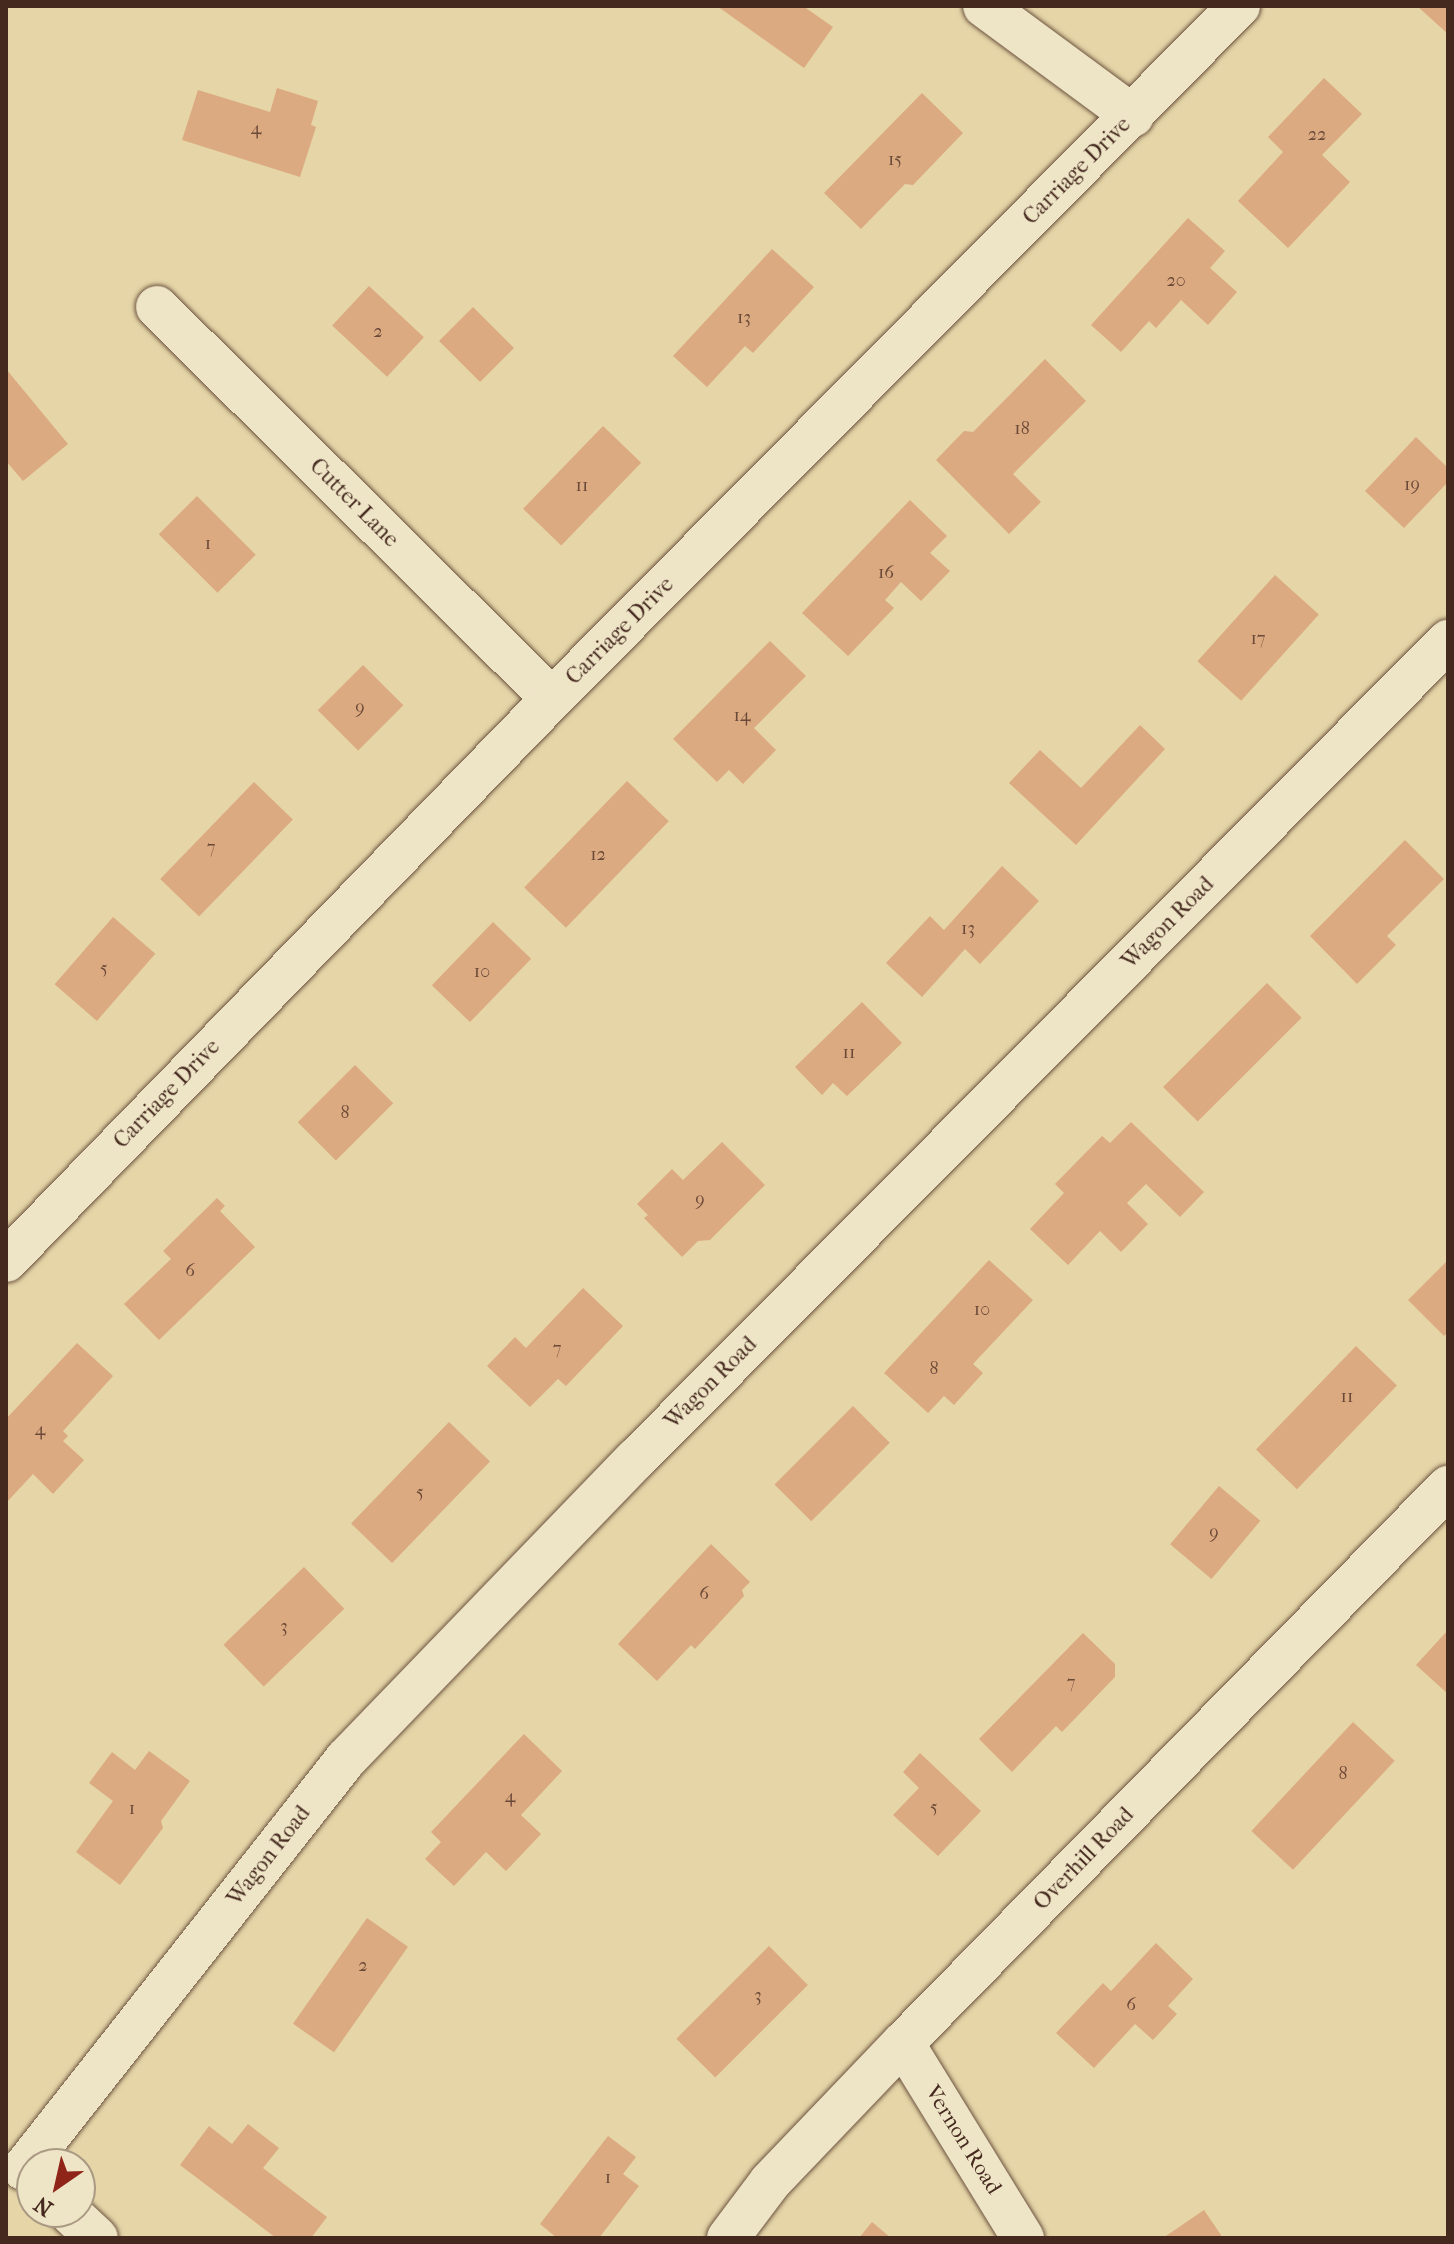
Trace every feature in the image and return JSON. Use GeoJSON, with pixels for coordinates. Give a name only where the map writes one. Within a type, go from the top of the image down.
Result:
{"type":"FeatureCollection","features":[{"type":"Feature","properties":{"kind":"street"},"geometry":{"type":"LineString","coordinates":[[984,6],[1133,116]]}},
{"type":"Feature","properties":{"kind":"street","name":"Carriage Drive"},"geometry":{"type":"LineString","coordinates":[[6,1261],[552,699],[1239,6]]}},
{"type":"Feature","properties":{"kind":"street","name":"Cutter Lane"},"geometry":{"type":"LineString","coordinates":[[157,307],[552,699]]}},
{"type":"Feature","properties":{"kind":"street","name":"Wagon Road"},"geometry":{"type":"LineString","coordinates":[[35,2148],[346,1759],[647,1447],[1448,641]]}},
{"type":"Feature","properties":{"kind":"street","name":"Overhill Road"},"geometry":{"type":"LineString","coordinates":[[728,2238],[770,2182],[903,2043],[1448,1487]]}},
{"type":"Feature","properties":{"kind":"street","name":"Vernon Road"},"geometry":{"type":"LineString","coordinates":[[903,2043],[1023,2238]]}},
{"type":"Feature","properties":{"kind":"building"},"geometry":{"type":"Polygon","coordinates":[[[717,6],[803,6],[833,27],[804,68],[717,6]]]}},
{"type":"Feature","properties":{"kind":"building"},"geometry":{"type":"Polygon","coordinates":[[[1417,6],[1448,6],[1448,34],[1417,6]]]}},
{"type":"Feature","properties":{"kind":"building"},"geometry":{"type":"Polygon","coordinates":[[[1324,78],[1362,114],[1322,155],[1350,182],[1288,248],[1238,201],[1283,152],[1268,137],[1324,78]]]}},
{"type":"Feature","properties":{"kind":"building"},"geometry":{"type":"Polygon","coordinates":[[[277,88],[318,101],[311,125],[316,127],[300,177],[182,140],[198,90],[270,112],[277,88]]]}},
{"type":"Feature","properties":{"kind":"building"},"geometry":{"type":"Polygon","coordinates":[[[922,93],[963,133],[913,185],[905,184],[861,229],[824,193],[922,93]]]}},
{"type":"Feature","properties":{"kind":"building"},"geometry":{"type":"Polygon","coordinates":[[[1188,218],[1225,251],[1210,268],[1237,292],[1208,325],[1181,300],[1156,328],[1149,321],[1121,352],[1091,325],[1188,218]]]}},
{"type":"Feature","properties":{"kind":"building"},"geometry":{"type":"Polygon","coordinates":[[[772,249],[814,287],[753,353],[745,346],[707,387],[673,356],[772,249]]]}},
{"type":"Feature","properties":{"kind":"building"},"geometry":{"type":"Polygon","coordinates":[[[369,286],[424,337],[387,377],[332,325],[369,286]]]}},
{"type":"Feature","properties":{"kind":"building"},"geometry":{"type":"Polygon","coordinates":[[[473,307],[514,348],[480,382],[439,341],[473,307]]]}},
{"type":"Feature","properties":{"kind":"building"},"geometry":{"type":"Polygon","coordinates":[[[1045,359],[1086,401],[1013,474],[1041,502],[1009,534],[936,460],[964,431],[973,432],[1045,359]]]}},
{"type":"Feature","properties":{"kind":"building"},"geometry":{"type":"Polygon","coordinates":[[[6,369],[68,444],[23,481],[6,461],[6,369]]]}},
{"type":"Feature","properties":{"kind":"building"},"geometry":{"type":"Polygon","coordinates":[[[603,426],[641,463],[561,546],[523,509],[603,426]]]}},
{"type":"Feature","properties":{"kind":"building"},"geometry":{"type":"Polygon","coordinates":[[[1416,437],[1448,468],[1448,482],[1404,528],[1365,491],[1416,437]]]}},
{"type":"Feature","properties":{"kind":"building"},"geometry":{"type":"Polygon","coordinates":[[[197,496],[256,555],[218,593],[159,534],[197,496]]]}},
{"type":"Feature","properties":{"kind":"building"},"geometry":{"type":"Polygon","coordinates":[[[910,500],[947,536],[930,553],[950,571],[921,601],[901,582],[885,600],[894,608],[848,656],[802,613],[910,500]]]}},
{"type":"Feature","properties":{"kind":"building"},"geometry":{"type":"Polygon","coordinates":[[[1275,575],[1319,614],[1241,701],[1197,661],[1275,575]]]}},
{"type":"Feature","properties":{"kind":"building"},"geometry":{"type":"Polygon","coordinates":[[[770,641],[806,676],[754,728],[776,750],[743,784],[729,770],[717,782],[673,739],[770,641]]]}},
{"type":"Feature","properties":{"kind":"building"},"geometry":{"type":"Polygon","coordinates":[[[363,665],[403,705],[358,751],[318,710],[363,665]]]}},
{"type":"Feature","properties":{"kind":"building"},"geometry":{"type":"Polygon","coordinates":[[[1140,725],[1165,749],[1076,845],[1009,783],[1040,750],[1081,788],[1140,725]]]}},
{"type":"Feature","properties":{"kind":"building"},"geometry":{"type":"Polygon","coordinates":[[[627,781],[669,821],[566,928],[524,887],[627,781]]]}},
{"type":"Feature","properties":{"kind":"building"},"geometry":{"type":"Polygon","coordinates":[[[254,782],[293,820],[199,917],[160,879],[254,782]]]}},
{"type":"Feature","properties":{"kind":"building"},"geometry":{"type":"Polygon","coordinates":[[[1405,840],[1444,879],[1387,936],[1396,945],[1357,984],[1310,936],[1405,840]]]}},
{"type":"Feature","properties":{"kind":"building"},"geometry":{"type":"Polygon","coordinates":[[[1002,866],[1039,901],[980,964],[965,949],[922,997],[886,963],[930,916],[944,930],[1002,866]]]}},
{"type":"Feature","properties":{"kind":"building"},"geometry":{"type":"Polygon","coordinates":[[[113,917],[155,954],[97,1021],[55,984],[113,917]]]}},
{"type":"Feature","properties":{"kind":"building"},"geometry":{"type":"Polygon","coordinates":[[[493,922],[531,959],[470,1022],[432,985],[493,922]]]}},
{"type":"Feature","properties":{"kind":"building"},"geometry":{"type":"Polygon","coordinates":[[[1267,983],[1302,1018],[1198,1122],[1163,1087],[1267,983]]]}},
{"type":"Feature","properties":{"kind":"building"},"geometry":{"type":"Polygon","coordinates":[[[862,1002],[902,1043],[847,1096],[833,1083],[822,1095],[795,1067],[862,1002]]]}},
{"type":"Feature","properties":{"kind":"building"},"geometry":{"type":"Polygon","coordinates":[[[355,1065],[393,1103],[336,1160],[298,1122],[355,1065]]]}},
{"type":"Feature","properties":{"kind":"building"},"geometry":{"type":"Polygon","coordinates":[[[1131,1122],[1204,1192],[1180,1217],[1146,1184],[1127,1203],[1148,1224],[1121,1252],[1100,1231],[1068,1265],[1030,1229],[1064,1193],[1055,1184],[1102,1136],[1110,1143],[1131,1122]]]}},
{"type":"Feature","properties":{"kind":"building"},"geometry":{"type":"Polygon","coordinates":[[[722,1142],[765,1185],[710,1240],[698,1241],[682,1257],[644,1218],[648,1215],[637,1204],[672,1169],[683,1180],[722,1142]]]}},
{"type":"Feature","properties":{"kind":"building"},"geometry":{"type":"Polygon","coordinates":[[[217,1198],[225,1206],[220,1211],[255,1247],[159,1340],[124,1304],[171,1259],[163,1251],[217,1198]]]}},
{"type":"Feature","properties":{"kind":"building"},"geometry":{"type":"Polygon","coordinates":[[[989,1260],[1033,1300],[973,1364],[983,1373],[954,1405],[944,1396],[928,1413],[884,1373],[989,1260]]]}},
{"type":"Feature","properties":{"kind":"building"},"geometry":{"type":"Polygon","coordinates":[[[1448,1260],[1448,1332],[1444,1336],[1408,1300],[1448,1260]]]}},
{"type":"Feature","properties":{"kind":"building"},"geometry":{"type":"Polygon","coordinates":[[[583,1288],[623,1326],[566,1386],[558,1379],[530,1407],[487,1366],[515,1337],[526,1348],[583,1288]]]}},
{"type":"Feature","properties":{"kind":"building"},"geometry":{"type":"Polygon","coordinates":[[[77,1343],[113,1376],[63,1431],[68,1436],[63,1441],[84,1460],[53,1494],[33,1474],[6,1503],[6,1419],[77,1343]]]}},
{"type":"Feature","properties":{"kind":"building"},"geometry":{"type":"Polygon","coordinates":[[[1356,1346],[1397,1386],[1297,1489],[1256,1450],[1356,1346]]]}},
{"type":"Feature","properties":{"kind":"building"},"geometry":{"type":"Polygon","coordinates":[[[853,1406],[890,1443],[811,1521],[775,1484],[853,1406]]]}},
{"type":"Feature","properties":{"kind":"building"},"geometry":{"type":"Polygon","coordinates":[[[449,1422],[490,1462],[392,1563],[351,1523],[449,1422]]]}},
{"type":"Feature","properties":{"kind":"building"},"geometry":{"type":"Polygon","coordinates":[[[1219,1486],[1260,1521],[1212,1579],[1170,1544],[1219,1486]]]}},
{"type":"Feature","properties":{"kind":"building"},"geometry":{"type":"Polygon","coordinates":[[[711,1544],[750,1582],[742,1590],[744,1596],[695,1649],[691,1645],[657,1681],[618,1644],[711,1544]]]}},
{"type":"Feature","properties":{"kind":"building"},"geometry":{"type":"Polygon","coordinates":[[[304,1567],[344,1609],[264,1687],[223,1645],[304,1567]]]}},
{"type":"Feature","properties":{"kind":"building"},"geometry":{"type":"Polygon","coordinates":[[[1448,1630],[1448,1694],[1416,1665],[1448,1630]]]}},
{"type":"Feature","properties":{"kind":"building"},"geometry":{"type":"Polygon","coordinates":[[[1083,1633],[1115,1664],[1115,1677],[1062,1732],[1056,1726],[1012,1772],[979,1739],[1083,1633]]]}},
{"type":"Feature","properties":{"kind":"building"},"geometry":{"type":"Polygon","coordinates":[[[1353,1722],[1395,1761],[1293,1870],[1251,1831],[1353,1722]]]}},
{"type":"Feature","properties":{"kind":"building"},"geometry":{"type":"Polygon","coordinates":[[[524,1734],[562,1771],[521,1815],[541,1834],[506,1871],[486,1852],[454,1886],[425,1859],[441,1842],[431,1832],[524,1734]]]}},
{"type":"Feature","properties":{"kind":"building"},"geometry":{"type":"Polygon","coordinates":[[[149,1751],[190,1781],[161,1821],[163,1828],[120,1885],[76,1852],[113,1801],[89,1783],[112,1752],[135,1770],[149,1751]]]}},
{"type":"Feature","properties":{"kind":"building"},"geometry":{"type":"Polygon","coordinates":[[[920,1753],[981,1811],[938,1856],[893,1815],[919,1788],[903,1772],[920,1753]]]}},
{"type":"Feature","properties":{"kind":"building"},"geometry":{"type":"Polygon","coordinates":[[[367,1918],[408,1947],[334,2052],[293,2024],[367,1918]]]}},
{"type":"Feature","properties":{"kind":"building"},"geometry":{"type":"Polygon","coordinates":[[[1156,1943],[1193,1979],[1168,2006],[1177,2014],[1153,2040],[1135,2024],[1094,2068],[1056,2033],[1103,1983],[1111,1991],[1156,1943]]]}},
{"type":"Feature","properties":{"kind":"building"},"geometry":{"type":"Polygon","coordinates":[[[769,1946],[808,1985],[715,2078],[676,2039],[769,1946]]]}},
{"type":"Feature","properties":{"kind":"building"},"geometry":{"type":"Polygon","coordinates":[[[248,2124],[279,2148],[263,2168],[327,2217],[311,2238],[276,2238],[180,2165],[209,2126],[232,2144],[248,2124]]]}},
{"type":"Feature","properties":{"kind":"building"},"geometry":{"type":"Polygon","coordinates":[[[608,2136],[636,2157],[623,2174],[639,2186],[599,2238],[557,2238],[540,2224],[608,2136]]]}},
{"type":"Feature","properties":{"kind":"building"},"geometry":{"type":"Polygon","coordinates":[[[1204,2210],[1223,2238],[1163,2238],[1204,2210]]]}},
{"type":"Feature","properties":{"kind":"building"},"geometry":{"type":"Polygon","coordinates":[[[872,2222],[891,2238],[859,2238],[872,2222]]]}}]}
